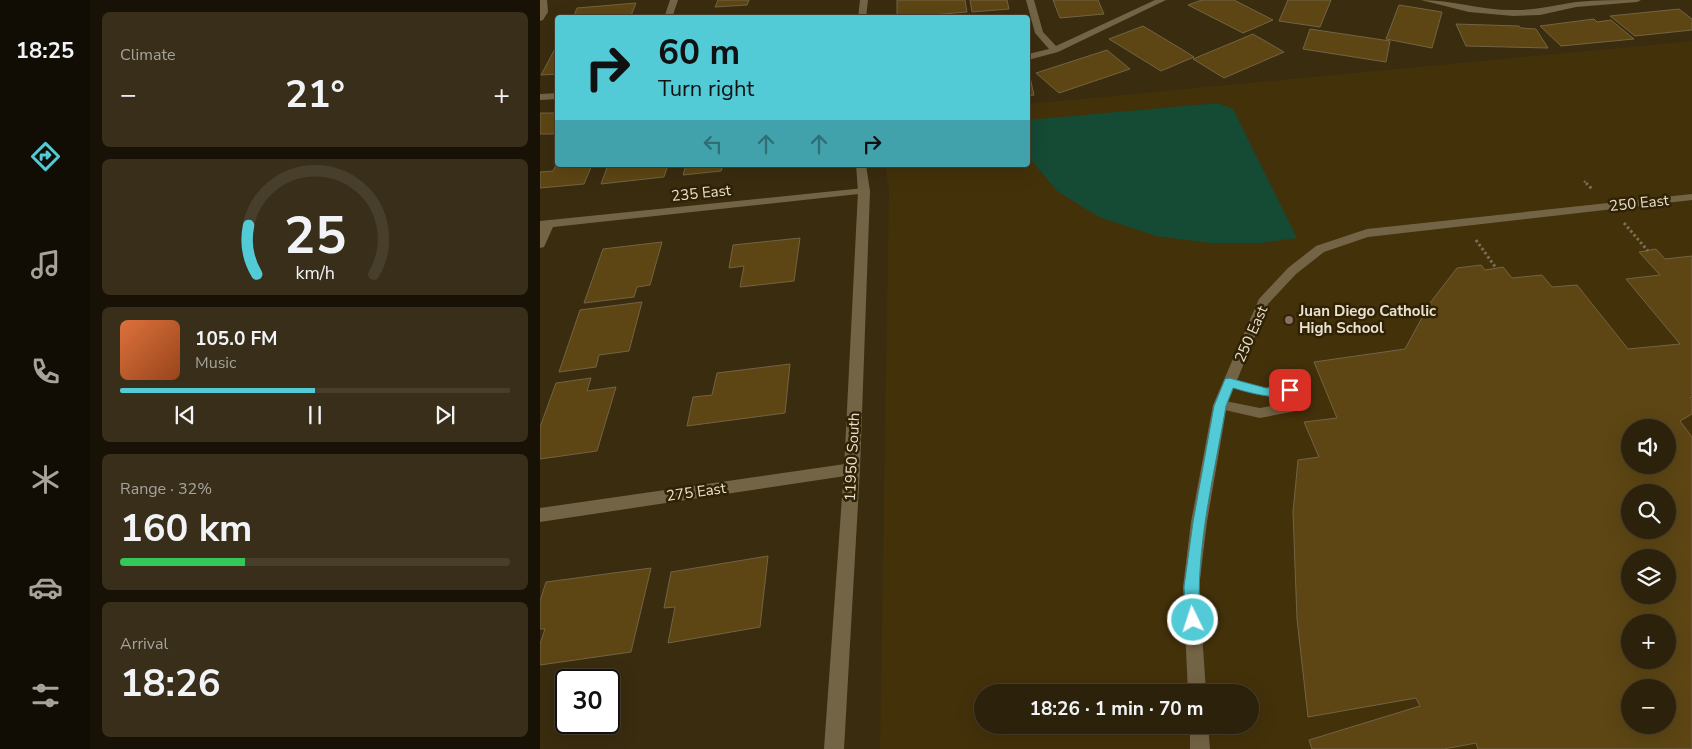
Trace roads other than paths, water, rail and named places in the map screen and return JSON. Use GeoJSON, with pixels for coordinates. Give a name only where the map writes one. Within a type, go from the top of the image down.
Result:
{"type":"FeatureCollection","features":[{"type":"Feature","properties":{"kind":"street"},"geometry":{"type":"LineString","coordinates":[[540,18],[544,12],[543,0]]}},
{"type":"Feature","properties":{"kind":"street"},"geometry":{"type":"LineString","coordinates":[[669,15],[674,0]]}},
{"type":"Feature","properties":{"kind":"street"},"geometry":{"type":"LineString","coordinates":[[862,15],[864,0]]}},
{"type":"Feature","properties":{"kind":"street"},"geometry":{"type":"LineString","coordinates":[[1030,0],[1039,33],[1055,50]]}},
{"type":"Feature","properties":{"kind":"street"},"geometry":{"type":"LineString","coordinates":[[1030,56],[1055,50],[1162,0]]}},
{"type":"Feature","properties":{"kind":"street"},"geometry":{"type":"LineString","coordinates":[[1425,0],[1469,9],[1513,13],[1540,12],[1576,6],[1637,0]]}},
{"type":"Feature","properties":{"kind":"street"},"geometry":{"type":"LineString","coordinates":[[540,97],[555,96]]}},
{"type":"Feature","properties":{"kind":"street","name":"11950 South"},"geometry":{"type":"LineString","coordinates":[[834,749],[852,469],[864,191],[861,167]]}},
{"type":"Feature","properties":{"kind":"street","name":"235 East"},"geometry":{"type":"LineString","coordinates":[[545,224],[864,191]]}},
{"type":"Feature","properties":{"kind":"street","name":"250 East"},"geometry":{"type":"LineString","coordinates":[[1197,684],[1191,587],[1220,406],[1264,302],[1292,271],[1320,249],[1367,233],[1692,197]]}},
{"type":"Feature","properties":{"kind":"street"},"geometry":{"type":"LineString","coordinates":[[540,244],[545,224]]}},
{"type":"Feature","properties":{"kind":"street","name":"275 East"},"geometry":{"type":"LineString","coordinates":[[540,515],[852,469]]}},
{"type":"Feature","properties":{"kind":"street"},"geometry":{"type":"LineString","coordinates":[[1199,734],[1200,749]]}},
{"type":"Feature","properties":{"kind":"lane"},"geometry":{"type":"LineString","coordinates":[[1220,406],[1260,413],[1301,405],[1303,398],[1300,392],[1290,390],[1266,392],[1229,383]]}},
{"type":"Feature","properties":{"kind":"place","name":"Juan Diego Catholic High School"},"geometry":{"type":"Point","coordinates":[1289,320]}}]}
